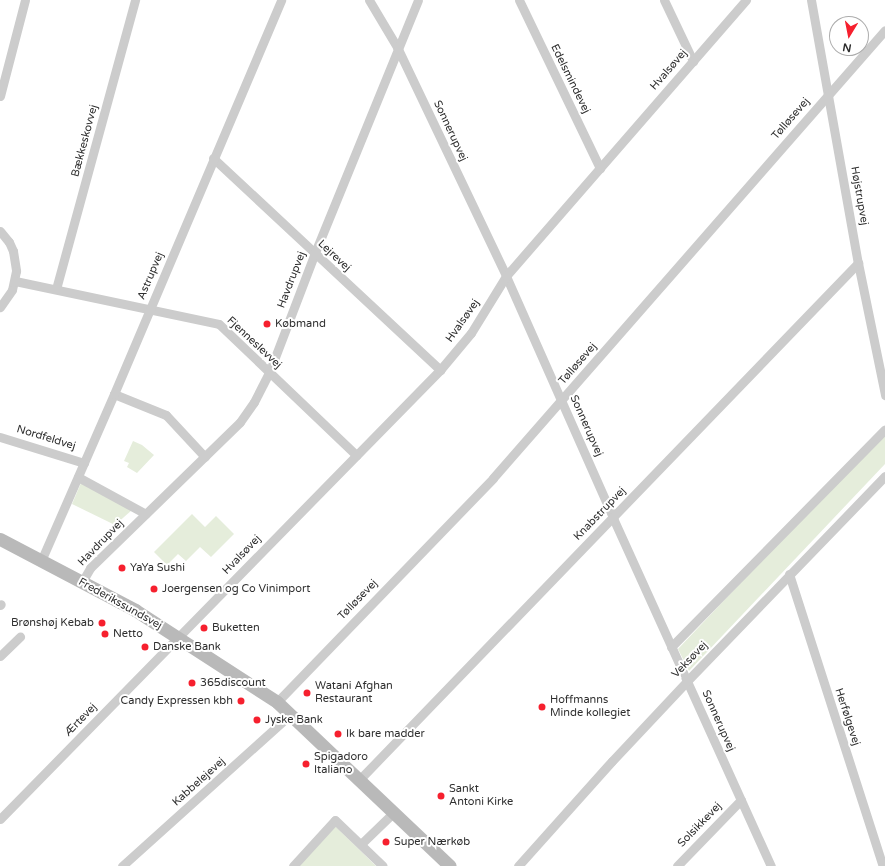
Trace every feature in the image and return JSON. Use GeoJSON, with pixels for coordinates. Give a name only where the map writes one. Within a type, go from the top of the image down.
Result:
{"type":"FeatureCollection","features":[{"type":"Feature","properties":{"kind":"main road","name":"Frederikssundsvej"},"geometry":{"type":"LineString","coordinates":[[0,539],[135,610],[277,702],[450,866]]}},
{"type":"Feature","properties":{"kind":"street"},"geometry":{"type":"LineString","coordinates":[[0,96],[25,0]]}},
{"type":"Feature","properties":{"kind":"street","name":"Bækkeskovvej"},"geometry":{"type":"LineString","coordinates":[[56,289],[135,0]]}},
{"type":"Feature","properties":{"kind":"street","name":"Astrupvej"},"geometry":{"type":"LineString","coordinates":[[41,561],[114,394],[281,0]]}},
{"type":"Feature","properties":{"kind":"street","name":"Sonnerupvej"},"geometry":{"type":"LineString","coordinates":[[369,0],[397,47],[506,276],[613,518],[771,866]]}},
{"type":"Feature","properties":{"kind":"street","name":"Havdrupvej"},"geometry":{"type":"LineString","coordinates":[[82,582],[90,568],[240,422],[254,402],[269,373],[314,255],[397,47],[418,0]]}},
{"type":"Feature","properties":{"kind":"street","name":"Edelsmindevej"},"geometry":{"type":"LineString","coordinates":[[519,0],[600,168]]}},
{"type":"Feature","properties":{"kind":"street"},"geometry":{"type":"LineString","coordinates":[[664,0],[693,61]]}},
{"type":"Feature","properties":{"kind":"street","name":"Hvalsøvej"},"geometry":{"type":"LineString","coordinates":[[178,637],[440,370],[471,333],[506,276],[746,0]]}},
{"type":"Feature","properties":{"kind":"street","name":"Højstrupvej"},"geometry":{"type":"LineString","coordinates":[[811,0],[858,263],[885,395]]}},
{"type":"Feature","properties":{"kind":"street","name":"Tølløsevej"},"geometry":{"type":"LineString","coordinates":[[277,702],[493,478],[562,401],[885,30]]}},
{"type":"Feature","properties":{"kind":"street","name":"Lejrevej"},"geometry":{"type":"LineString","coordinates":[[213,158],[314,255],[440,370]]}},
{"type":"Feature","properties":{"kind":"street"},"geometry":{"type":"LineString","coordinates":[[0,231],[9,242],[13,251],[16,271],[15,281],[7,299],[0,307]]}},
{"type":"Feature","properties":{"kind":"street","name":"Knabstrupvej"},"geometry":{"type":"LineString","coordinates":[[359,780],[858,263]]}},
{"type":"Feature","properties":{"kind":"street","name":"Fjenneslevvej"},"geometry":{"type":"LineString","coordinates":[[15,281],[219,324],[356,455]]}},
{"type":"Feature","properties":{"kind":"street"},"geometry":{"type":"LineString","coordinates":[[114,394],[166,415],[205,457]]}},
{"type":"Feature","properties":{"kind":"street","name":"Veksøvej"},"geometry":{"type":"LineString","coordinates":[[671,647],[885,429]]}},
{"type":"Feature","properties":{"kind":"street","name":"Nordfeldvej"},"geometry":{"type":"LineString","coordinates":[[0,437],[84,463]]}},
{"type":"Feature","properties":{"kind":"street","name":"Veksøvej"},"geometry":{"type":"LineString","coordinates":[[518,866],[612,761],[687,681],[885,476]]}},
{"type":"Feature","properties":{"kind":"street"},"geometry":{"type":"LineString","coordinates":[[78,477],[146,514]]}},
{"type":"Feature","properties":{"kind":"street","name":"Herfølgevej"},"geometry":{"type":"LineString","coordinates":[[789,574],[882,866]]}},
{"type":"Feature","properties":{"kind":"street"},"geometry":{"type":"LineString","coordinates":[[0,656],[20,637]]}},
{"type":"Feature","properties":{"kind":"street","name":"Ærtevej"},"geometry":{"type":"LineString","coordinates":[[0,819],[178,637]]}},
{"type":"Feature","properties":{"kind":"street","name":"Kabbelejevej"},"geometry":{"type":"LineString","coordinates":[[122,866],[291,714]]}},
{"type":"Feature","properties":{"kind":"street","name":"Solsikkevej"},"geometry":{"type":"LineString","coordinates":[[677,866],[741,800]]}},
{"type":"Feature","properties":{"kind":"street"},"geometry":{"type":"LineString","coordinates":[[361,844],[393,813]]}},
{"type":"Feature","properties":{"kind":"street"},"geometry":{"type":"LineString","coordinates":[[293,866],[335,820],[383,866]]}},
{"type":"Feature","properties":{"kind":"green space"},"geometry":{"type":"Polygon","coordinates":[[[885,434],[885,464],[689,671],[678,649],[881,435],[885,434]]]}},
{"type":"Feature","properties":{"kind":"green space"},"geometry":{"type":"Polygon","coordinates":[[[133,441],[142,445],[154,455],[137,473],[127,467],[129,463],[124,461],[133,441]]]}},
{"type":"Feature","properties":{"kind":"green space"},"geometry":{"type":"Polygon","coordinates":[[[81,483],[132,510],[115,525],[72,504],[81,483]]]}},
{"type":"Feature","properties":{"kind":"green space"},"geometry":{"type":"Polygon","coordinates":[[[192,514],[205,527],[216,516],[234,534],[211,557],[200,547],[186,561],[178,554],[167,565],[154,552],[192,514]]]}},
{"type":"Feature","properties":{"kind":"green space"},"geometry":{"type":"Polygon","coordinates":[[[334,825],[376,866],[299,866],[334,825]]]}},
{"type":"Feature","properties":{"kind":"place","name":"Købmand"},"geometry":{"type":"Point","coordinates":[267,324]}},
{"type":"Feature","properties":{"kind":"place","name":"YaYa Sushi"},"geometry":{"type":"Point","coordinates":[122,568]}},
{"type":"Feature","properties":{"kind":"place","name":"Joergensen og Co Vinimport"},"geometry":{"type":"Point","coordinates":[154,589]}},
{"type":"Feature","properties":{"kind":"place","name":"Brønshøj Kebab"},"geometry":{"type":"Point","coordinates":[102,623]}},
{"type":"Feature","properties":{"kind":"place","name":"Buketten"},"geometry":{"type":"Point","coordinates":[204,628]}},
{"type":"Feature","properties":{"kind":"place","name":"Netto"},"geometry":{"type":"Point","coordinates":[105,634]}},
{"type":"Feature","properties":{"kind":"place","name":"Danske Bank"},"geometry":{"type":"Point","coordinates":[145,647]}},
{"type":"Feature","properties":{"kind":"place","name":"365discount"},"geometry":{"type":"Point","coordinates":[192,683]}},
{"type":"Feature","properties":{"kind":"place","name":"Watani Afghan Restaurant"},"geometry":{"type":"Point","coordinates":[307,693]}},
{"type":"Feature","properties":{"kind":"place","name":"Candy Expressen kbh"},"geometry":{"type":"Point","coordinates":[241,701]}},
{"type":"Feature","properties":{"kind":"place","name":"Hoffmanns Minde kollegiet"},"geometry":{"type":"Point","coordinates":[542,707]}},
{"type":"Feature","properties":{"kind":"place","name":"Jyske Bank"},"geometry":{"type":"Point","coordinates":[257,720]}},
{"type":"Feature","properties":{"kind":"place","name":"Ik bare madder"},"geometry":{"type":"Point","coordinates":[338,734]}},
{"type":"Feature","properties":{"kind":"place","name":"Spigadoro Italiano"},"geometry":{"type":"Point","coordinates":[306,764]}},
{"type":"Feature","properties":{"kind":"place","name":"Sankt Antoni Kirke"},"geometry":{"type":"Point","coordinates":[441,796]}},
{"type":"Feature","properties":{"kind":"place","name":"Super Nærkøb"},"geometry":{"type":"Point","coordinates":[386,842]}}]}
